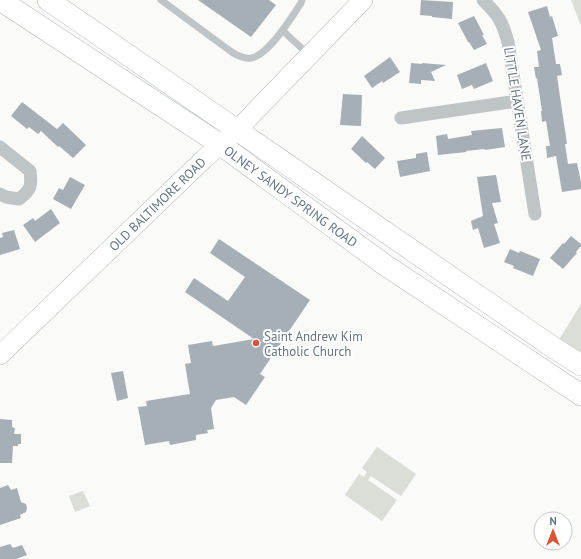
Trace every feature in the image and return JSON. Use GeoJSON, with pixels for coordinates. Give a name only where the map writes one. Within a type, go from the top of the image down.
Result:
{"type":"FeatureCollection","features":[{"type":"Feature","properties":{"kind":"main road","name":"OLNEY SANDY SPRING ROAD"},"geometry":{"type":"LineString","coordinates":[[0,0],[221,145],[385,265],[581,395]]}},
{"type":"Feature","properties":{"kind":"main road","name":"OLNEY SANDY SPRING ROAD"},"geometry":{"type":"LineString","coordinates":[[48,0],[554,348],[581,365]]}},
{"type":"Feature","properties":{"kind":"street","name":"OLD BALTIMORE ROAD"},"geometry":{"type":"LineString","coordinates":[[0,355],[237,130],[363,0]]}},
{"type":"Feature","properties":{"kind":"street","name":"LITTLE HAVEN LANE"},"geometry":{"type":"LineString","coordinates":[[484,0],[502,21],[508,42],[535,214]]}},
{"type":"Feature","properties":{"kind":"street"},"geometry":{"type":"LineString","coordinates":[[401,118],[517,101]]}},
{"type":"Feature","properties":{"kind":"street"},"geometry":{"type":"LineString","coordinates":[[0,147],[30,171],[32,182],[28,192],[19,199],[6,198],[0,194]]}},
{"type":"Feature","properties":{"kind":"lane"},"geometry":{"type":"LineString","coordinates":[[161,0],[242,58],[252,58],[260,54],[282,31],[302,0]]}},
{"type":"Feature","properties":{"kind":"lane"},"geometry":{"type":"LineString","coordinates":[[282,31],[309,56]]}},
{"type":"Feature","properties":{"kind":"shaded area"},"geometry":{"type":"Polygon","coordinates":[[[571,0],[581,0],[581,26],[571,0]]]}},
{"type":"Feature","properties":{"kind":"shaded area"},"geometry":{"type":"Polygon","coordinates":[[[581,304],[581,365],[554,348],[581,304]]]}},
{"type":"Feature","properties":{"kind":"shaded area"},"geometry":{"type":"Polygon","coordinates":[[[377,447],[416,474],[401,496],[371,476],[368,480],[397,500],[382,521],[345,495],[359,474],[364,477],[367,472],[362,468],[377,447]]]}},
{"type":"Feature","properties":{"kind":"shaded area"},"geometry":{"type":"Polygon","coordinates":[[[83,491],[90,506],[75,512],[69,496],[83,491]]]}},
{"type":"Feature","properties":{"kind":"building"},"geometry":{"type":"Polygon","coordinates":[[[198,0],[269,0],[276,5],[251,37],[198,0]]]}},
{"type":"Feature","properties":{"kind":"building"},"geometry":{"type":"Polygon","coordinates":[[[421,0],[453,2],[452,19],[420,15],[421,0]]]}},
{"type":"Feature","properties":{"kind":"building"},"geometry":{"type":"Polygon","coordinates":[[[547,6],[550,17],[552,16],[558,36],[552,38],[556,64],[560,64],[562,75],[557,76],[567,144],[565,144],[568,164],[577,163],[581,182],[581,189],[562,192],[556,156],[547,158],[546,146],[550,146],[546,121],[542,122],[542,111],[534,67],[539,67],[537,51],[541,50],[528,12],[547,6]]]}},
{"type":"Feature","properties":{"kind":"building"},"geometry":{"type":"Polygon","coordinates":[[[474,16],[487,44],[474,50],[458,23],[474,16]]]}},
{"type":"Feature","properties":{"kind":"building"},"geometry":{"type":"Polygon","coordinates":[[[390,57],[400,72],[372,88],[364,76],[390,57]]]}},
{"type":"Feature","properties":{"kind":"building"},"geometry":{"type":"Polygon","coordinates":[[[411,63],[446,65],[431,72],[435,81],[421,80],[421,84],[409,83],[411,63]]]}},
{"type":"Feature","properties":{"kind":"building"},"geometry":{"type":"Polygon","coordinates":[[[486,63],[493,81],[474,89],[472,85],[462,89],[457,75],[486,63]]]}},
{"type":"Feature","properties":{"kind":"building"},"geometry":{"type":"Polygon","coordinates":[[[343,94],[362,95],[361,126],[340,125],[343,94]]]}},
{"type":"Feature","properties":{"kind":"building"},"geometry":{"type":"Polygon","coordinates":[[[22,102],[57,129],[63,123],[86,145],[73,158],[59,146],[58,147],[41,131],[38,134],[29,127],[27,129],[11,116],[22,102]]]}},
{"type":"Feature","properties":{"kind":"building"},"geometry":{"type":"Polygon","coordinates":[[[502,128],[505,147],[438,155],[436,136],[447,134],[448,139],[472,135],[471,131],[502,128]]]}},
{"type":"Feature","properties":{"kind":"building"},"geometry":{"type":"Polygon","coordinates":[[[362,136],[385,158],[375,169],[351,149],[362,136]]]}},
{"type":"Feature","properties":{"kind":"building"},"geometry":{"type":"Polygon","coordinates":[[[427,152],[430,171],[400,177],[397,161],[416,158],[416,154],[427,152]]]}},
{"type":"Feature","properties":{"kind":"building"},"geometry":{"type":"Polygon","coordinates":[[[496,175],[501,202],[492,203],[498,223],[494,224],[500,243],[484,248],[478,228],[473,230],[471,221],[483,216],[477,177],[496,175]]]}},
{"type":"Feature","properties":{"kind":"building"},"geometry":{"type":"Polygon","coordinates":[[[70,177],[85,185],[71,209],[53,199],[59,188],[63,190],[70,177]]]}},
{"type":"Feature","properties":{"kind":"building"},"geometry":{"type":"Polygon","coordinates":[[[51,209],[60,223],[35,242],[23,225],[33,218],[35,221],[51,209]]]}},
{"type":"Feature","properties":{"kind":"building"},"geometry":{"type":"Polygon","coordinates":[[[14,230],[20,249],[0,255],[0,238],[3,237],[2,233],[14,230]]]}},
{"type":"Feature","properties":{"kind":"building"},"geometry":{"type":"Polygon","coordinates":[[[571,236],[581,244],[581,246],[563,269],[550,258],[571,236]]]}},
{"type":"Feature","properties":{"kind":"building","name":"Saint Andrew Kim Catholic Church"},"geometry":{"type":"Polygon","coordinates":[[[219,239],[310,300],[260,374],[265,377],[246,405],[234,397],[216,400],[211,408],[214,429],[207,430],[208,433],[196,435],[196,440],[170,445],[169,441],[145,445],[138,407],[147,406],[146,401],[190,394],[185,364],[191,363],[188,345],[212,341],[213,346],[254,339],[185,292],[194,278],[228,301],[245,277],[210,253],[219,239]]]}},
{"type":"Feature","properties":{"kind":"building"},"geometry":{"type":"Polygon","coordinates":[[[510,249],[519,253],[520,251],[540,259],[533,276],[513,268],[514,266],[504,262],[510,249]]]}},
{"type":"Feature","properties":{"kind":"building"},"geometry":{"type":"Polygon","coordinates":[[[123,371],[128,398],[117,401],[111,373],[123,371]]]}},
{"type":"Feature","properties":{"kind":"building"},"geometry":{"type":"Polygon","coordinates":[[[0,419],[12,420],[12,427],[15,428],[14,434],[21,434],[21,444],[18,444],[18,446],[13,446],[12,463],[0,463],[0,419]]]}},
{"type":"Feature","properties":{"kind":"building"},"geometry":{"type":"Polygon","coordinates":[[[8,485],[11,490],[17,488],[21,502],[26,504],[27,508],[26,512],[20,515],[21,518],[0,525],[0,488],[8,485]]]}},
{"type":"Feature","properties":{"kind":"building"},"geometry":{"type":"Polygon","coordinates":[[[10,544],[13,548],[22,545],[27,555],[16,559],[0,559],[0,547],[10,544]]]}},
{"type":"Feature","properties":{"kind":"place","name":"Saint Andrew Kim Catholic Church"},"geometry":{"type":"Point","coordinates":[256,343]}}]}
